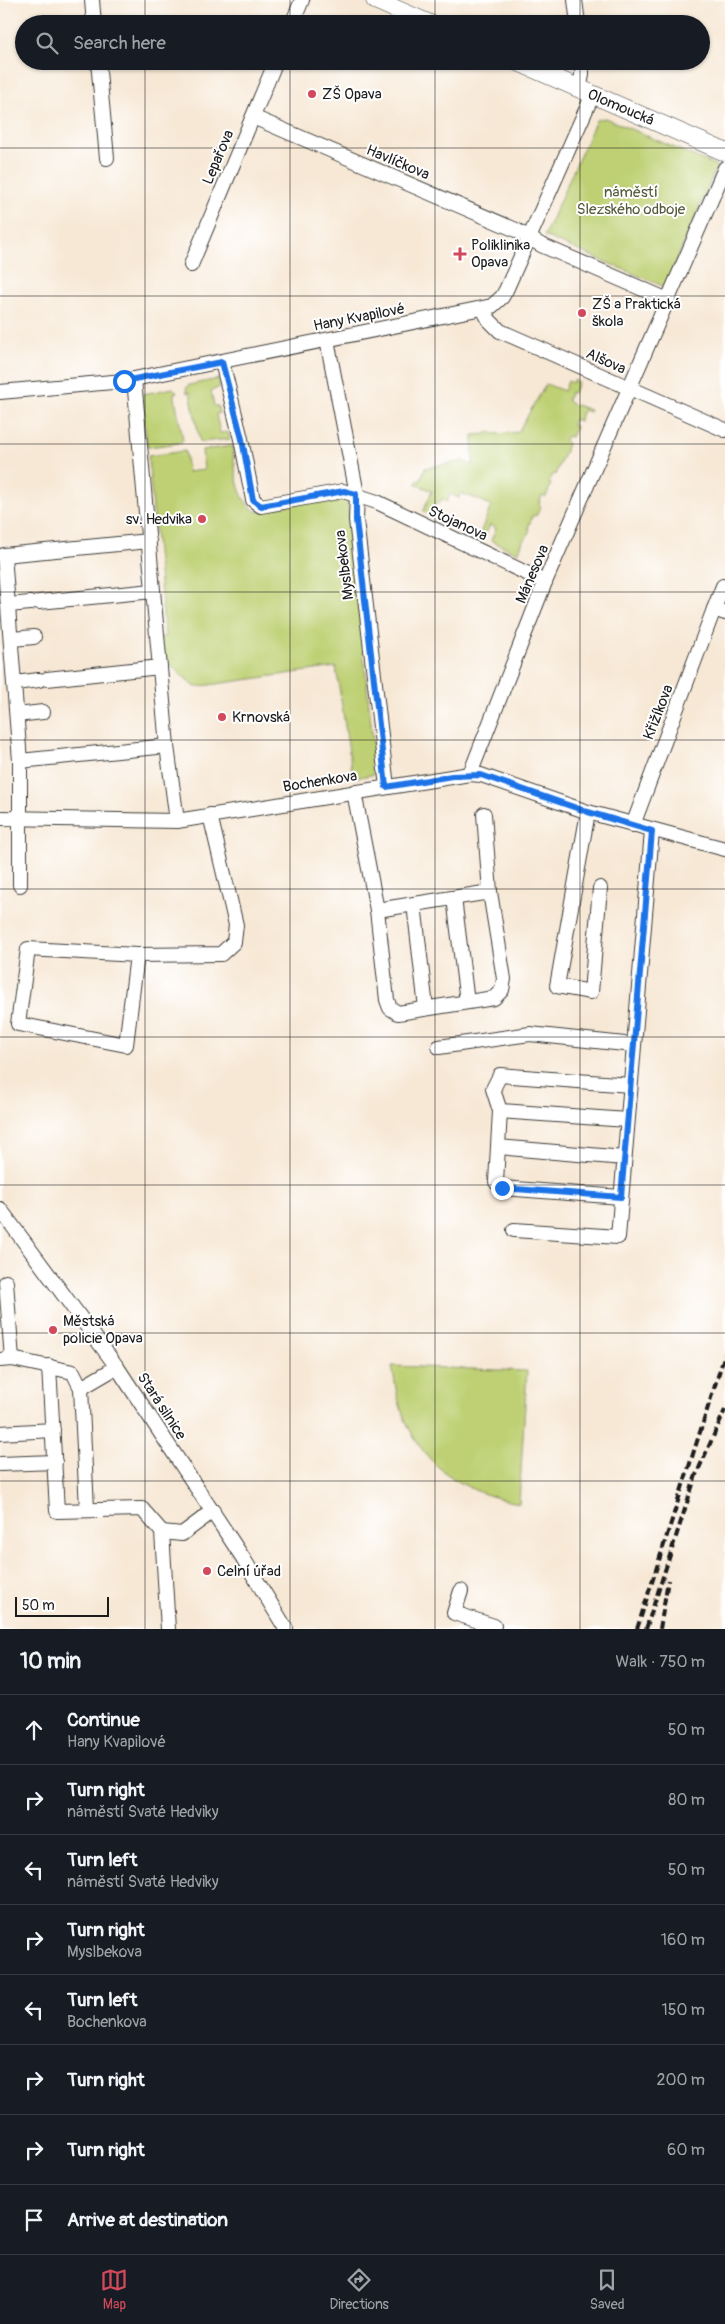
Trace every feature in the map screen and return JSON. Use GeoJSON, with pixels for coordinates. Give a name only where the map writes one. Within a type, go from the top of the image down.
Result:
{"type":"FeatureCollection","features":[{"type":"Feature","properties":{"kind":"main road"},"geometry":{"type":"LineString","coordinates":[[375,0],[409,15]]}},
{"type":"Feature","properties":{"kind":"main road","name":"Olomoucká"},"geometry":{"type":"LineString","coordinates":[[537,70],[725,152]]}},
{"type":"Feature","properties":{"kind":"street"},"geometry":{"type":"LineString","coordinates":[[92,0],[93,15]]}},
{"type":"Feature","properties":{"kind":"street"},"geometry":{"type":"LineString","coordinates":[[296,15],[302,0]]}},
{"type":"Feature","properties":{"kind":"street"},"geometry":{"type":"LineString","coordinates":[[574,0],[576,15]]}},
{"type":"Feature","properties":{"kind":"street"},"geometry":{"type":"LineString","coordinates":[[99,70],[107,158]]}},
{"type":"Feature","properties":{"kind":"street","name":"Lepařova"},"geometry":{"type":"LineString","coordinates":[[191,265],[272,70]]}},
{"type":"Feature","properties":{"kind":"street","name":"Hany Kvapilové"},"geometry":{"type":"LineString","coordinates":[[0,392],[134,379],[492,306],[502,297],[529,237],[586,91],[582,70]]}},
{"type":"Feature","properties":{"kind":"street","name":"Havlíčkova"},"geometry":{"type":"LineString","coordinates":[[252,117],[529,237],[541,245],[668,300]]}},
{"type":"Feature","properties":{"kind":"street"},"geometry":{"type":"LineString","coordinates":[[629,389],[725,168]]}},
{"type":"Feature","properties":{"kind":"street","name":"Alšova"},"geometry":{"type":"LineString","coordinates":[[483,309],[489,320],[500,331],[725,430]]}},
{"type":"Feature","properties":{"kind":"street","name":"Myslbekova"},"geometry":{"type":"LineString","coordinates":[[327,340],[356,494],[356,520],[386,787]]}},
{"type":"Feature","properties":{"kind":"street"},"geometry":{"type":"LineString","coordinates":[[222,362],[242,439],[253,500],[256,504],[261,506],[344,491],[356,494]]}},
{"type":"Feature","properties":{"kind":"street"},"geometry":{"type":"LineString","coordinates":[[134,379],[167,746],[177,820]]}},
{"type":"Feature","properties":{"kind":"street","name":"Mánesova"},"geometry":{"type":"LineString","coordinates":[[470,774],[546,582],[629,389]]}},
{"type":"Feature","properties":{"kind":"street","name":"Stojanova"},"geometry":{"type":"LineString","coordinates":[[356,494],[546,582]]}},
{"type":"Feature","properties":{"kind":"street"},"geometry":{"type":"LineString","coordinates":[[20,885],[20,762],[12,639],[4,555],[149,541]]}},
{"type":"Feature","properties":{"kind":"street","name":"Křižíkova"},"geometry":{"type":"LineString","coordinates":[[633,825],[719,611],[723,586]]}},
{"type":"Feature","properties":{"kind":"street"},"geometry":{"type":"LineString","coordinates":[[9,605],[153,591]]}},
{"type":"Feature","properties":{"kind":"street"},"geometry":{"type":"LineString","coordinates":[[12,639],[34,637]]}},
{"type":"Feature","properties":{"kind":"street"},"geometry":{"type":"LineString","coordinates":[[14,683],[160,667]]}},
{"type":"Feature","properties":{"kind":"street"},"geometry":{"type":"LineString","coordinates":[[17,714],[42,712]]}},
{"type":"Feature","properties":{"kind":"street"},"geometry":{"type":"LineString","coordinates":[[20,762],[167,746]]}},
{"type":"Feature","properties":{"kind":"street","name":"Bochenkova"},"geometry":{"type":"LineString","coordinates":[[0,818],[177,820],[470,774],[481,775],[588,812],[652,831],[725,849]]}},
{"type":"Feature","properties":{"kind":"street"},"geometry":{"type":"LineString","coordinates":[[354,792],[377,910],[390,1008],[398,1013],[494,998],[502,990],[504,979],[490,892],[484,814]]}},
{"type":"Feature","properties":{"kind":"street"},"geometry":{"type":"LineString","coordinates":[[588,812],[557,986],[591,992],[600,888]]}},
{"type":"Feature","properties":{"kind":"street"},"geometry":{"type":"LineString","coordinates":[[138,955],[126,1045],[18,1024],[28,949],[138,955],[221,954],[234,942],[236,925],[210,815]]}},
{"type":"Feature","properties":{"kind":"street"},"geometry":{"type":"LineString","coordinates":[[514,1230],[618,1236],[652,831]]}},
{"type":"Feature","properties":{"kind":"street"},"geometry":{"type":"LineString","coordinates":[[377,910],[490,892]]}},
{"type":"Feature","properties":{"kind":"street"},"geometry":{"type":"LineString","coordinates":[[454,898],[467,1002]]}},
{"type":"Feature","properties":{"kind":"street"},"geometry":{"type":"LineString","coordinates":[[414,904],[426,1008]]}},
{"type":"Feature","properties":{"kind":"street"},"geometry":{"type":"LineString","coordinates":[[439,1047],[530,1034],[634,1045]]}},
{"type":"Feature","properties":{"kind":"street"},"geometry":{"type":"LineString","coordinates":[[621,1197],[502,1188],[496,1182],[500,1111],[494,1089],[500,1074],[630,1085]]}},
{"type":"Feature","properties":{"kind":"street"},"geometry":{"type":"LineString","coordinates":[[500,1111],[627,1120]]}},
{"type":"Feature","properties":{"kind":"street"},"geometry":{"type":"LineString","coordinates":[[498,1147],[624,1158]]}},
{"type":"Feature","properties":{"kind":"street","name":"Stará silnice"},"geometry":{"type":"LineString","coordinates":[[0,1209],[117,1367],[286,1629]]}},
{"type":"Feature","properties":{"kind":"street"},"geometry":{"type":"LineString","coordinates":[[6,1282],[6,1359],[73,1372],[81,1388],[87,1509]]}},
{"type":"Feature","properties":{"kind":"street"},"geometry":{"type":"LineString","coordinates":[[49,1366],[57,1511],[142,1509],[162,1532],[168,1629]]}},
{"type":"Feature","properties":{"kind":"street"},"geometry":{"type":"LineString","coordinates":[[81,1388],[117,1367]]}},
{"type":"Feature","properties":{"kind":"street"},"geometry":{"type":"LineString","coordinates":[[0,1433],[53,1430]]}},
{"type":"Feature","properties":{"kind":"street"},"geometry":{"type":"LineString","coordinates":[[0,1464],[55,1462]]}},
{"type":"Feature","properties":{"kind":"street"},"geometry":{"type":"LineString","coordinates":[[162,1532],[182,1534],[212,1512]]}},
{"type":"Feature","properties":{"kind":"street"},"geometry":{"type":"LineString","coordinates":[[461,1591],[454,1613],[497,1628]]}},
{"type":"Feature","properties":{"kind":"green space","name":"náměstí Slezského odboje"},"geometry":{"type":"Polygon","coordinates":[[[605,118],[717,166],[665,287],[544,236],[596,120],[605,118]]]}},
{"type":"Feature","properties":{"kind":"green space"},"geometry":{"type":"Polygon","coordinates":[[[218,379],[220,387],[211,391],[214,406],[218,406],[219,413],[216,415],[220,433],[228,432],[230,439],[200,442],[190,392],[187,393],[186,388],[189,385],[218,379]]]}},
{"type":"Feature","properties":{"kind":"green space"},"geometry":{"type":"Polygon","coordinates":[[[574,380],[578,382],[574,393],[571,392],[567,400],[570,403],[590,410],[589,412],[583,410],[579,421],[574,419],[572,425],[576,427],[571,437],[567,436],[564,441],[568,444],[555,475],[553,474],[549,483],[551,484],[546,497],[542,496],[539,504],[541,506],[536,516],[533,515],[528,528],[530,529],[518,553],[491,541],[496,528],[490,525],[484,538],[479,536],[491,506],[481,501],[461,493],[459,498],[450,494],[447,502],[442,499],[438,504],[436,503],[432,512],[434,513],[433,517],[423,511],[432,491],[416,484],[417,480],[420,481],[425,468],[463,461],[473,465],[473,435],[487,434],[488,431],[495,434],[518,432],[546,384],[564,391],[568,381],[573,383],[574,380]]]}},
{"type":"Feature","properties":{"kind":"green space"},"geometry":{"type":"Polygon","coordinates":[[[173,388],[177,392],[174,393],[183,440],[180,443],[147,447],[143,403],[138,395],[173,388]]]}},
{"type":"Feature","properties":{"kind":"green space"},"geometry":{"type":"Polygon","coordinates":[[[232,446],[240,492],[244,500],[257,512],[327,497],[347,496],[376,772],[372,775],[353,778],[336,667],[195,687],[168,663],[157,638],[165,636],[148,456],[185,451],[188,472],[204,470],[202,450],[232,446]]]}},
{"type":"Feature","properties":{"kind":"green space"},"geometry":{"type":"Polygon","coordinates":[[[392,1366],[527,1371],[519,1503],[479,1492],[462,1484],[431,1460],[409,1428],[399,1403],[392,1366]]]}},
{"type":"Feature","properties":{"kind":"railway"},"geometry":{"type":"LineString","coordinates":[[637,1629],[725,1354]]}},
{"type":"Feature","properties":{"kind":"railway"},"geometry":{"type":"LineString","coordinates":[[646,1629],[696,1475],[725,1410]]}},
{"type":"Feature","properties":{"kind":"railway"},"geometry":{"type":"LineString","coordinates":[[660,1629],[668,1580]]}},
{"type":"Feature","properties":{"kind":"place","name":"ZŠ Opava"},"geometry":{"type":"Point","coordinates":[312,94]}},
{"type":"Feature","properties":{"kind":"place","name":"Poliklinika Opava"},"geometry":{"type":"Point","coordinates":[460,254]}},
{"type":"Feature","properties":{"kind":"place","name":"ZŠ a Praktická škola"},"geometry":{"type":"Point","coordinates":[582,313]}},
{"type":"Feature","properties":{"kind":"place","name":"sv. Hedvika"},"geometry":{"type":"Point","coordinates":[202,519]}},
{"type":"Feature","properties":{"kind":"place","name":"Krnovská"},"geometry":{"type":"Point","coordinates":[222,717]}},
{"type":"Feature","properties":{"kind":"place","name":"Městská policie Opava"},"geometry":{"type":"Point","coordinates":[53,1330]}},
{"type":"Feature","properties":{"kind":"place","name":"Celní úřad"},"geometry":{"type":"Point","coordinates":[207,1571]}},
{"type":"Feature","properties":{"kind":"route"},"geometry":{"type":"LineString","coordinates":[[124,381],[222,362],[242,439],[253,500],[256,504],[261,506],[344,491],[356,494],[356,520],[386,787],[452,776],[481,775],[588,812],[652,831],[621,1197],[502,1188]]}}]}
